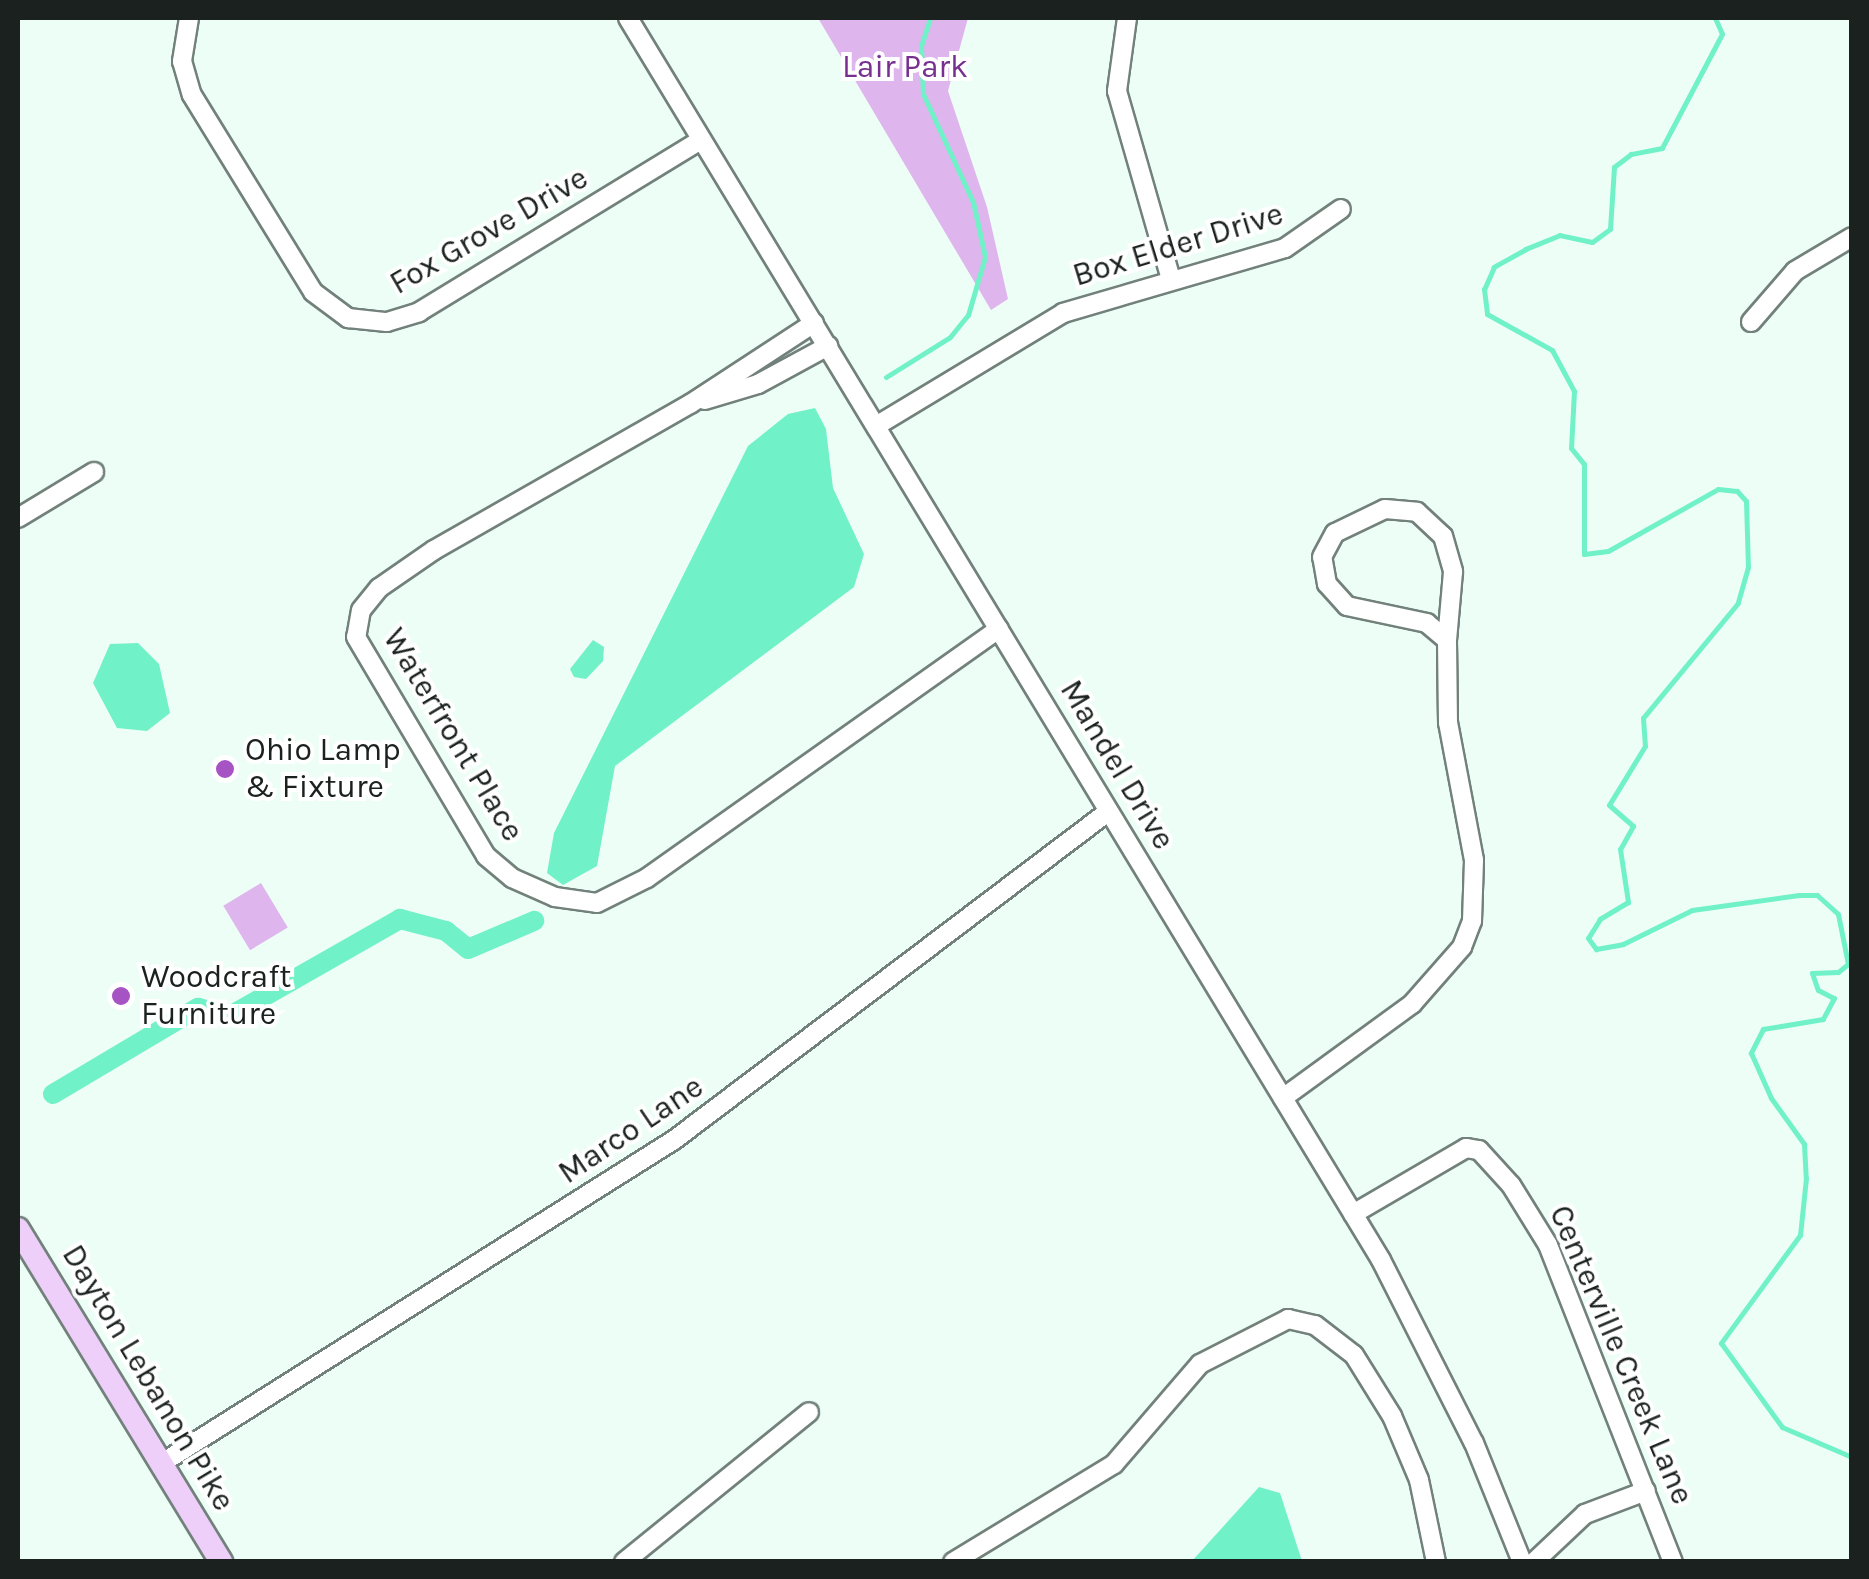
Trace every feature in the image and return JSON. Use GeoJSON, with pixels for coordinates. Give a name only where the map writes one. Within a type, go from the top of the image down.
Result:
{"type":"FeatureCollection","features":[{"type":"Feature","properties":{"kind":"main road","name":"Dayton Lebanon Pike"},"geometry":{"type":"LineString","coordinates":[[18,1229],[221,1562]]}},
{"type":"Feature","properties":{"kind":"street","name":"Fox Grove Drive"},"geometry":{"type":"LineString","coordinates":[[189,18],[182,61],[192,96],[312,292],[348,318],[387,322],[419,312],[701,140]]}},
{"type":"Feature","properties":{"kind":"street","name":"Mandel Drive"},"geometry":{"type":"LineString","coordinates":[[628,18],[1353,1214],[1414,1321],[1522,1562]]}},
{"type":"Feature","properties":{"kind":"street"},"geometry":{"type":"LineString","coordinates":[[1128,18],[1117,91],[1171,279]]}},
{"type":"Feature","properties":{"kind":"street","name":"Box Elder Drive"},"geometry":{"type":"LineString","coordinates":[[876,426],[1063,313],[1285,248],[1341,210]]}},
{"type":"Feature","properties":{"kind":"street"},"geometry":{"type":"LineString","coordinates":[[1752,322],[1795,272],[1852,237]]}},
{"type":"Feature","properties":{"kind":"street","name":"Waterfront Place"},"geometry":{"type":"LineString","coordinates":[[814,323],[690,404],[434,550],[379,588],[360,610],[356,637],[486,856],[512,878],[555,897],[596,903],[647,878],[999,628]]}},
{"type":"Feature","properties":{"kind":"street","name":"Waterfront Place"},"geometry":{"type":"LineString","coordinates":[[690,404],[758,384],[828,346]]}},
{"type":"Feature","properties":{"kind":"street"},"geometry":{"type":"LineString","coordinates":[[18,518],[94,472]]}},
{"type":"Feature","properties":{"kind":"street"},"geometry":{"type":"LineString","coordinates":[[1282,1098],[1412,1004],[1462,947],[1472,921],[1474,860],[1448,723],[1447,640],[1453,572],[1436,525],[1417,512],[1385,509],[1335,533],[1322,558],[1334,596],[1347,606],[1427,622],[1447,640]]}},
{"type":"Feature","properties":{"kind":"street","name":"Marco Lane"},"geometry":{"type":"LineString","coordinates":[[162,1463],[674,1140],[1109,811]]}},
{"type":"Feature","properties":{"kind":"street","name":"Centerville Creek Lane"},"geometry":{"type":"LineString","coordinates":[[1353,1214],[1455,1151],[1478,1150],[1534,1216],[1673,1562]]}},
{"type":"Feature","properties":{"kind":"street"},"geometry":{"type":"LineString","coordinates":[[953,1562],[1114,1464],[1200,1364],[1224,1346],[1288,1319],[1314,1325],[1354,1355],[1392,1416],[1419,1480],[1436,1562]]}},
{"type":"Feature","properties":{"kind":"street"},"geometry":{"type":"LineString","coordinates":[[624,1562],[809,1412]]}},
{"type":"Feature","properties":{"kind":"street"},"geometry":{"type":"LineString","coordinates":[[1534,1562],[1585,1514],[1646,1491]]}},
{"type":"Feature","properties":{"kind":"green space","name":"Lair Park"},"geometry":{"type":"Polygon","coordinates":[[[818,18],[968,18],[948,91],[987,207],[1008,299],[991,310],[818,18]]]}},
{"type":"Feature","properties":{"kind":"green space"},"geometry":{"type":"Polygon","coordinates":[[[261,883],[288,928],[250,950],[223,906],[261,883]]]}},
{"type":"Feature","properties":{"kind":"shaded area"},"geometry":{"type":"Polygon","coordinates":[[[815,408],[826,429],[833,488],[864,554],[854,587],[615,766],[597,866],[563,885],[547,873],[554,833],[748,446],[788,414],[815,408]]]}},
{"type":"Feature","properties":{"kind":"shaded area"},"geometry":{"type":"Polygon","coordinates":[[[593,640],[604,647],[603,661],[586,679],[574,677],[570,669],[593,640]]]}},
{"type":"Feature","properties":{"kind":"shaded area"},"geometry":{"type":"Polygon","coordinates":[[[138,643],[159,664],[170,713],[147,731],[117,728],[93,683],[110,644],[138,643]]]}},
{"type":"Feature","properties":{"kind":"shaded area"},"geometry":{"type":"Polygon","coordinates":[[[1259,1487],[1280,1493],[1302,1561],[1192,1561],[1259,1487]]]}},
{"type":"Feature","properties":{"kind":"waterway"},"geometry":{"type":"LineString","coordinates":[[886,377],[950,337],[968,315],[985,257],[973,202],[923,94],[921,46],[930,18]]}},
{"type":"Feature","properties":{"kind":"waterway"},"geometry":{"type":"LineString","coordinates":[[1715,18],[1722,34],[1662,148],[1631,154],[1614,167],[1610,229],[1592,242],[1560,235],[1526,249],[1494,267],[1484,289],[1487,314],[1552,350],[1574,391],[1571,448],[1584,464],[1584,554],[1608,551],[1718,489],[1737,491],[1746,501],[1748,567],[1738,603],[1643,718],[1645,746],[1609,805],[1633,826],[1620,849],[1628,902],[1600,919],[1588,938],[1596,949],[1623,944],[1692,910],[1799,895],[1817,895],[1838,914],[1848,964],[1838,972],[1812,973],[1818,990],[1834,998],[1823,1019],[1763,1029],[1751,1053],[1771,1098],[1804,1144],[1806,1178],[1800,1235],[1721,1343],[1782,1427],[1852,1457]]}},
{"type":"Feature","properties":{"kind":"waterway"},"geometry":{"type":"LineString","coordinates":[[53,1094],[198,1008],[230,1016],[400,919],[446,931],[468,949],[534,921]]}},
{"type":"Feature","properties":{"kind":"place","name":"Ohio Lamp & Fixture"},"geometry":{"type":"Point","coordinates":[225,769]}},
{"type":"Feature","properties":{"kind":"place","name":"Woodcraft Furniture"},"geometry":{"type":"Point","coordinates":[121,996]}}]}
